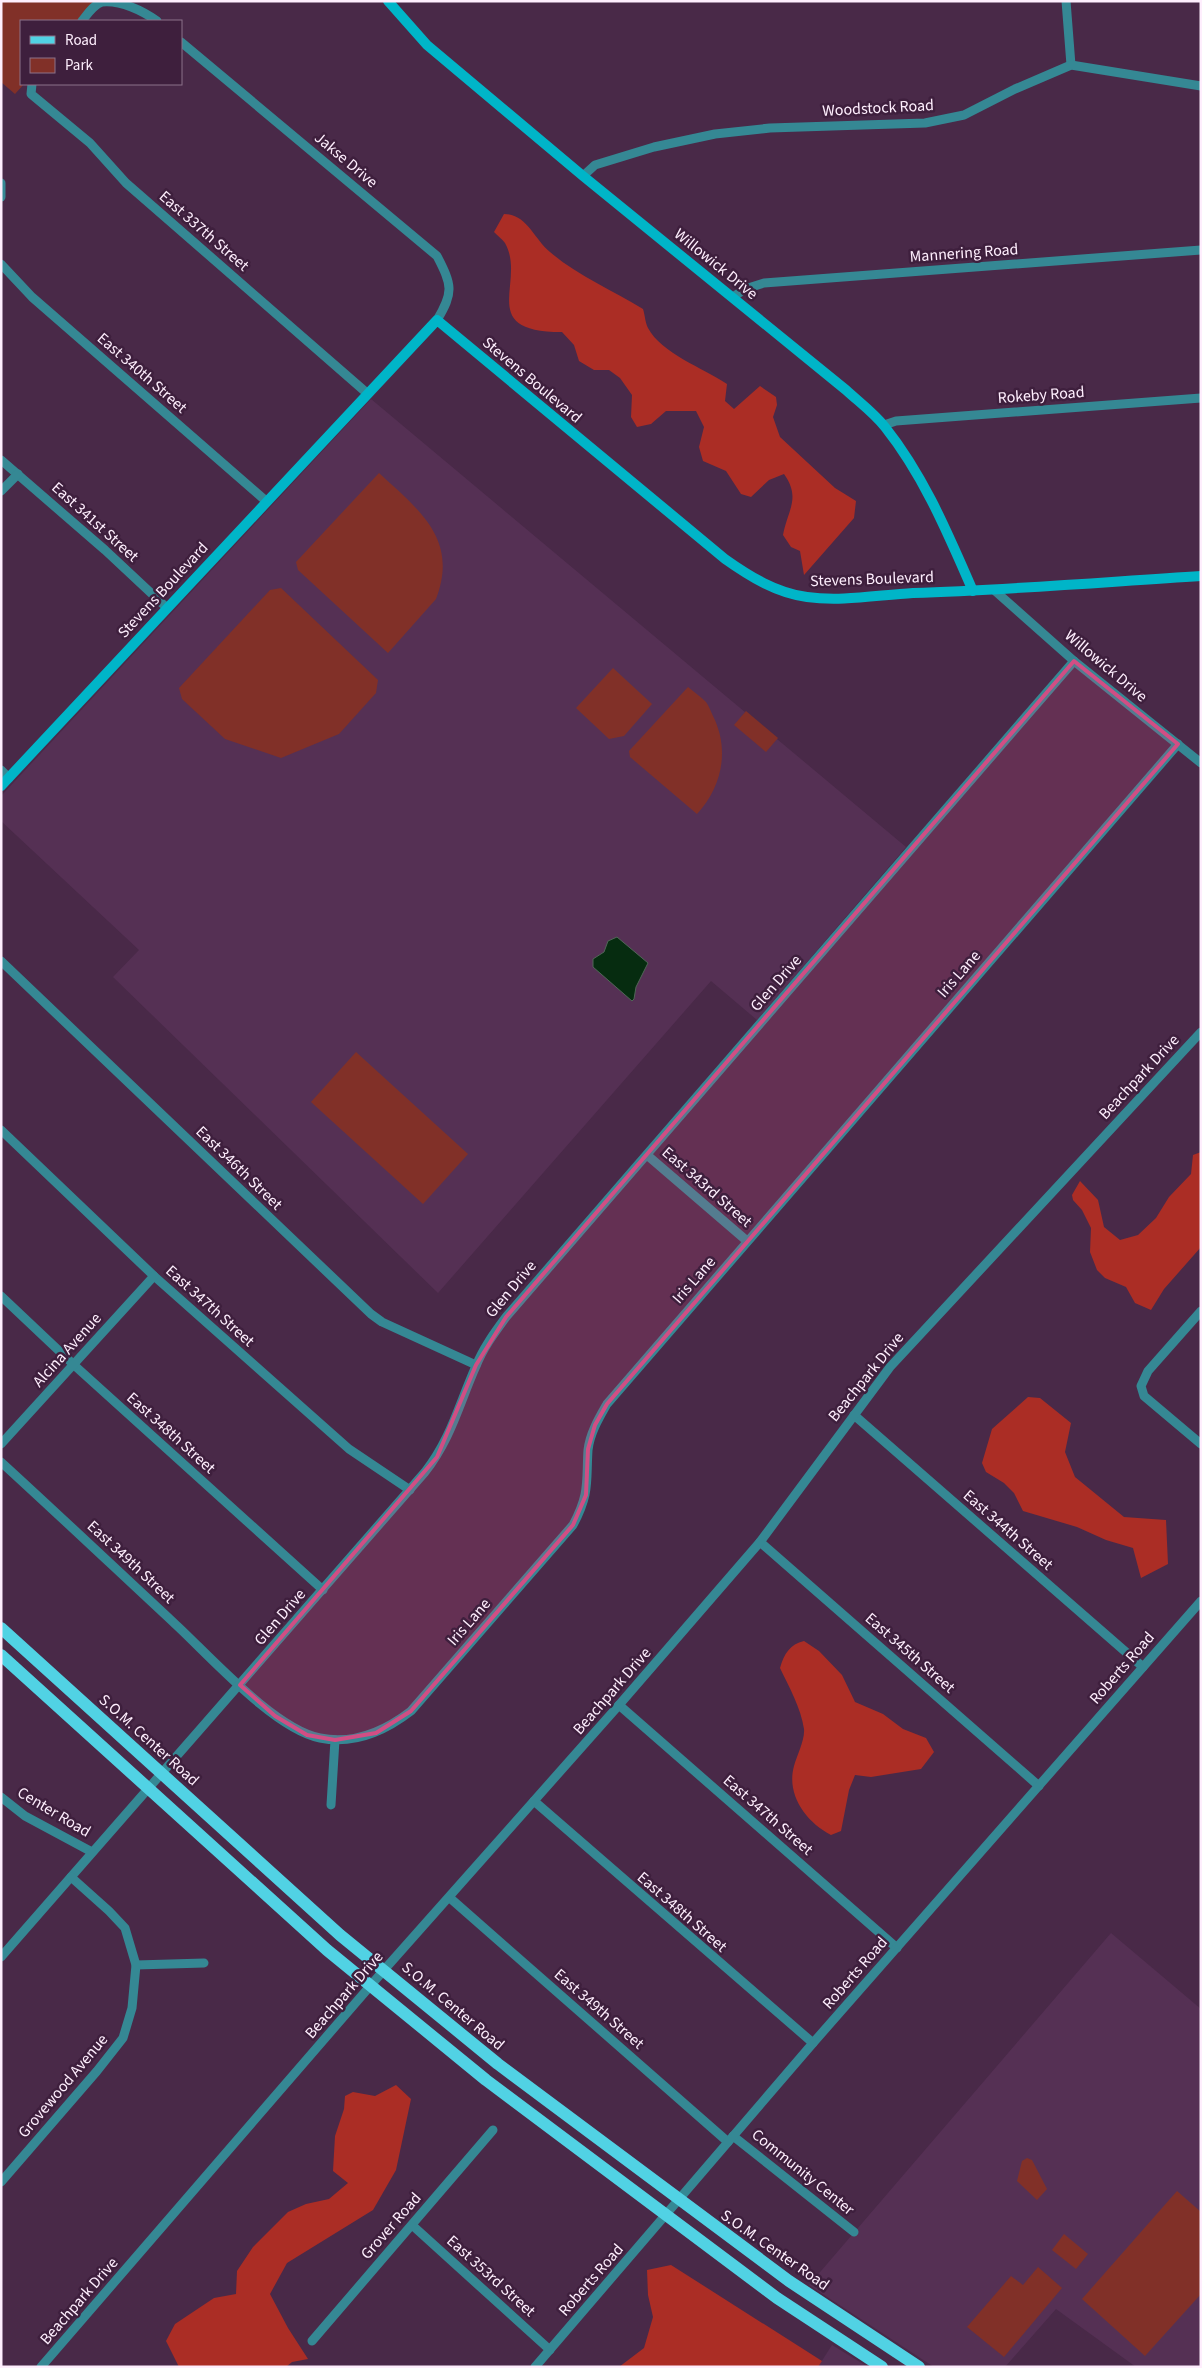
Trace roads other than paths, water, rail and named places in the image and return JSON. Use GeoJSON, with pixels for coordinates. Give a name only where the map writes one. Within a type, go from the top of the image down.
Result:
{"type":"FeatureCollection","features":[{"type":"Feature","properties":{"kind":"main road","name":"S.O.M. Center Road"},"geometry":{"type":"LineString","coordinates":[[1,1628],[340,1935],[498,2064],[789,2281],[919,2367]]}},
{"type":"Feature","properties":{"kind":"main road"},"geometry":{"type":"LineString","coordinates":[[1,1655],[327,1950],[486,2080],[665,2216],[777,2298],[882,2367]]}},
{"type":"Feature","properties":{"kind":"street","name":"Willowick Drive"},"geometry":{"type":"LineString","coordinates":[[388,1],[427,45],[583,176],[846,390],[884,425],[913,466],[944,524],[973,591]]}},
{"type":"Feature","properties":{"kind":"street"},"geometry":{"type":"LineString","coordinates":[[1066,1],[1071,65],[1201,86]]}},
{"type":"Feature","properties":{"kind":"street"},"geometry":{"type":"LineString","coordinates":[[83,20],[101,2],[115,2],[133,7],[155,20]]}},
{"type":"Feature","properties":{"kind":"street","name":"Jakse Drive"},"geometry":{"type":"LineString","coordinates":[[182,43],[436,256],[450,280],[447,302],[436,320]]}},
{"type":"Feature","properties":{"kind":"street","name":"Woodstock Road"},"geometry":{"type":"LineString","coordinates":[[583,176],[595,165],[654,148],[716,134],[770,128],[925,123],[964,115],[1015,89],[1071,65]]}},
{"type":"Feature","properties":{"kind":"street","name":"East 337th Street"},"geometry":{"type":"LineString","coordinates":[[32,85],[31,94],[90,143],[126,183],[368,394]]}},
{"type":"Feature","properties":{"kind":"street"},"geometry":{"type":"LineString","coordinates":[[1,183],[1,197]]}},
{"type":"Feature","properties":{"kind":"street","name":"Mannering Road"},"geometry":{"type":"LineString","coordinates":[[733,297],[746,289],[764,283],[1201,250]]}},
{"type":"Feature","properties":{"kind":"street","name":"East 340th Street"},"geometry":{"type":"LineString","coordinates":[[1,264],[32,297],[266,501]]}},
{"type":"Feature","properties":{"kind":"street","name":"Stevens Boulevard"},"geometry":{"type":"LineString","coordinates":[[1,786],[436,320],[725,559],[757,579],[782,591],[807,597],[836,598],[994,590],[1201,576]]}},
{"type":"Feature","properties":{"kind":"street","name":"Rokeby Road"},"geometry":{"type":"LineString","coordinates":[[884,425],[896,421],[1201,398]]}},
{"type":"Feature","properties":{"kind":"street","name":"East 341st Street"},"geometry":{"type":"LineString","coordinates":[[1,460],[167,608]]}},
{"type":"Feature","properties":{"kind":"street"},"geometry":{"type":"LineString","coordinates":[[1,491],[18,474]]}},
{"type":"Feature","properties":{"kind":"street","name":"Willowick Drive"},"geometry":{"type":"LineString","coordinates":[[994,590],[1074,661],[1201,763]]}},
{"type":"Feature","properties":{"kind":"street","name":"Glen Drive"},"geometry":{"type":"LineString","coordinates":[[1,1956],[410,1490],[444,1446],[476,1365],[490,1338],[506,1317],[1074,661]]}},
{"type":"Feature","properties":{"kind":"street","name":"Iris Lane"},"geometry":{"type":"LineString","coordinates":[[240,1685],[291,1728],[320,1738],[335,1740],[376,1733],[392,1726],[412,1711],[573,1525],[586,1495],[588,1449],[595,1425],[607,1404],[1178,744]]}},
{"type":"Feature","properties":{"kind":"street"},"geometry":{"type":"LineString","coordinates":[[1,770],[10,778]]}},
{"type":"Feature","properties":{"kind":"street","name":"East 346th Street"},"geometry":{"type":"LineString","coordinates":[[1,961],[371,1314],[382,1322],[476,1365]]}},
{"type":"Feature","properties":{"kind":"street","name":"Beachpark Drive"},"geometry":{"type":"LineString","coordinates":[[41,2367],[384,1970],[450,1898],[760,1542],[890,1367],[1201,1032]]}},
{"type":"Feature","properties":{"kind":"street","name":"East 347th Street"},"geometry":{"type":"LineString","coordinates":[[1,1130],[154,1276],[349,1449],[410,1490]]}},
{"type":"Feature","properties":{"kind":"street","name":"East 343rd Street"},"geometry":{"type":"LineString","coordinates":[[647,1155],[747,1241]]}},
{"type":"Feature","properties":{"kind":"street","name":"Alcina Avenue"},"geometry":{"type":"LineString","coordinates":[[1,1444],[154,1276]]}},
{"type":"Feature","properties":{"kind":"street","name":"East 348th Street"},"geometry":{"type":"LineString","coordinates":[[1,1296],[74,1365],[323,1590]]}},
{"type":"Feature","properties":{"kind":"street"},"geometry":{"type":"LineString","coordinates":[[1201,1311],[1148,1371],[1141,1386],[1144,1396],[1201,1444]]}},
{"type":"Feature","properties":{"kind":"street","name":"East 344th Street"},"geometry":{"type":"LineString","coordinates":[[854,1415],[1143,1667]]}},
{"type":"Feature","properties":{"kind":"street","name":"East 349th Street"},"geometry":{"type":"LineString","coordinates":[[1,1462],[240,1685]]}},
{"type":"Feature","properties":{"kind":"street","name":"East 345th Street"},"geometry":{"type":"LineString","coordinates":[[760,1542],[1039,1786]]}},
{"type":"Feature","properties":{"kind":"street","name":"Roberts Road"},"geometry":{"type":"LineString","coordinates":[[535,2367],[665,2216],[677,2199],[1201,1601]]}},
{"type":"Feature","properties":{"kind":"street","name":"East 347th Street"},"geometry":{"type":"LineString","coordinates":[[619,1705],[897,1948]]}},
{"type":"Feature","properties":{"kind":"street"},"geometry":{"type":"LineString","coordinates":[[331,1805],[335,1740]]}},
{"type":"Feature","properties":{"kind":"street","name":"Center Road"},"geometry":{"type":"LineString","coordinates":[[1,1797],[25,1816],[92,1852]]}},
{"type":"Feature","properties":{"kind":"street","name":"East 348th Street"},"geometry":{"type":"LineString","coordinates":[[534,1801],[813,2044]]}},
{"type":"Feature","properties":{"kind":"street","name":"Grovewood Avenue"},"geometry":{"type":"LineString","coordinates":[[1,2182],[123,2038],[132,2008],[136,1965],[125,1928],[109,1910],[71,1877]]}},
{"type":"Feature","properties":{"kind":"street","name":"East 349th Street"},"geometry":{"type":"LineString","coordinates":[[450,1898],[730,2139]]}},
{"type":"Feature","properties":{"kind":"street"},"geometry":{"type":"LineString","coordinates":[[136,1965],[204,1963]]}},
{"type":"Feature","properties":{"kind":"street","name":"Grover Road"},"geometry":{"type":"LineString","coordinates":[[312,2341],[493,2130]]}},
{"type":"Feature","properties":{"kind":"street","name":"Community Center"},"geometry":{"type":"LineString","coordinates":[[730,2139],[854,2232]]}},
{"type":"Feature","properties":{"kind":"street","name":"East 353rd Street"},"geometry":{"type":"LineString","coordinates":[[412,2225],[550,2350]]}}]}
